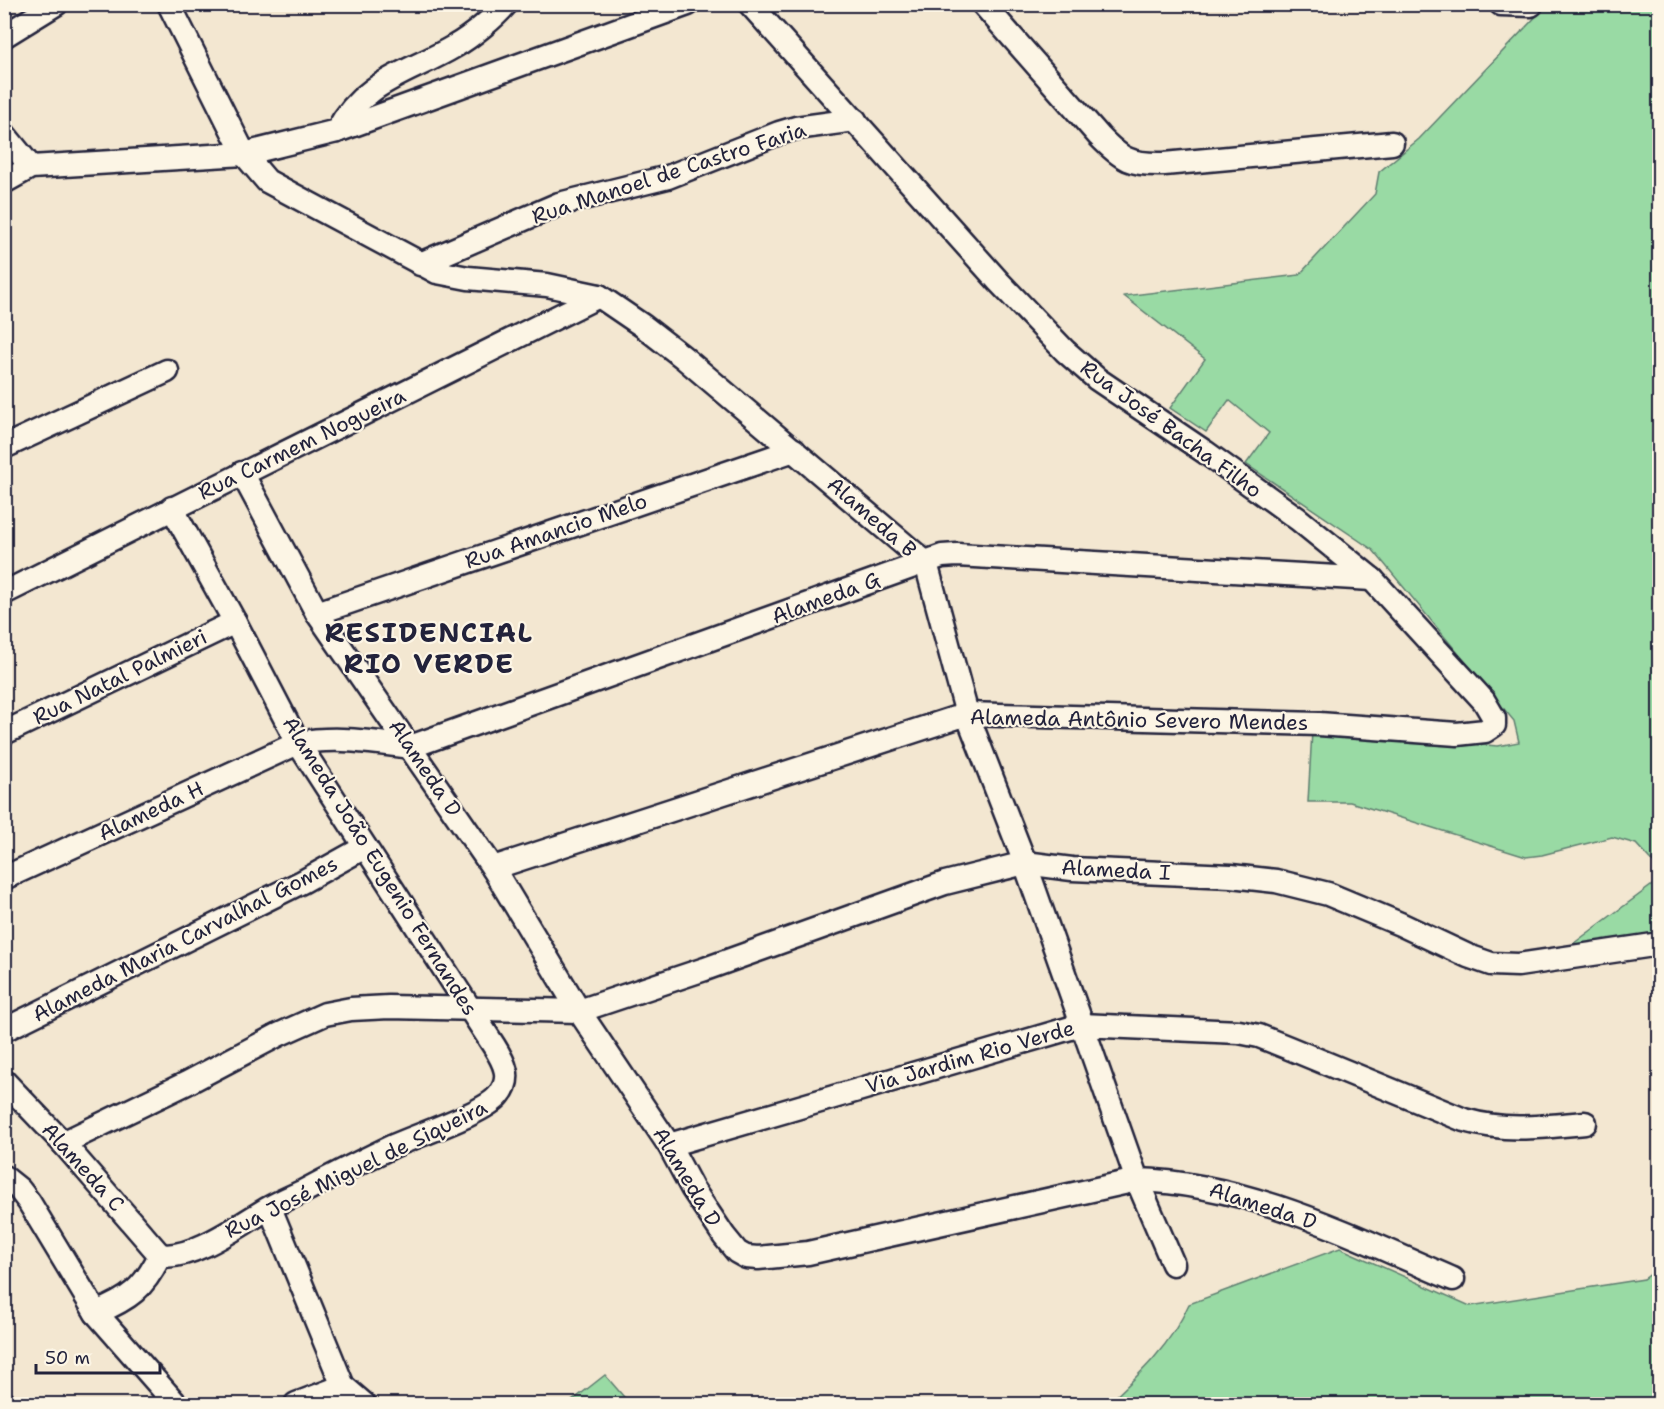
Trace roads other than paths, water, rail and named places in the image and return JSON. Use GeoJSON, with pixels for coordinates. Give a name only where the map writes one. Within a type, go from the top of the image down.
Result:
{"type":"FeatureCollection","features":[{"type":"Feature","properties":{"kind":"street"},"geometry":{"type":"LineString","coordinates":[[4,36],[56,4]]}},
{"type":"Feature","properties":{"kind":"street"},"geometry":{"type":"LineString","coordinates":[[169,4],[244,154],[271,185],[420,264],[446,274],[548,285],[599,296]]}},
{"type":"Feature","properties":{"kind":"street"},"geometry":{"type":"LineString","coordinates":[[336,131],[348,111],[387,79],[456,45],[506,4]]}},
{"type":"Feature","properties":{"kind":"street"},"geometry":{"type":"LineString","coordinates":[[4,182],[31,166],[244,154],[336,131],[688,4]]}},
{"type":"Feature","properties":{"kind":"street","name":"Rua José Bacha Filho"},"geometry":{"type":"LineString","coordinates":[[750,4],[999,282],[1078,363],[1097,379],[1205,452],[1298,519],[1372,579],[1463,676]]}},
{"type":"Feature","properties":{"kind":"street"},"geometry":{"type":"LineString","coordinates":[[983,4],[1110,147],[1130,162],[1143,165],[1164,164],[1392,143]]}},
{"type":"Feature","properties":{"kind":"street"},"geometry":{"type":"LineString","coordinates":[[1501,4],[1531,5]]}},
{"type":"Feature","properties":{"kind":"street","name":"Rua Manoel de Castro Faria"},"geometry":{"type":"LineString","coordinates":[[420,264],[560,204],[676,174],[779,132],[855,120]]}},
{"type":"Feature","properties":{"kind":"street"},"geometry":{"type":"LineString","coordinates":[[4,134],[31,166]]}},
{"type":"Feature","properties":{"kind":"street","name":"Alameda B"},"geometry":{"type":"LineString","coordinates":[[599,296],[675,351],[926,562],[966,714],[1025,863],[1137,1180],[1173,1264]]}},
{"type":"Feature","properties":{"kind":"street","name":"Rua Carmem Nogueira"},"geometry":{"type":"LineString","coordinates":[[4,592],[599,296]]}},
{"type":"Feature","properties":{"kind":"street"},"geometry":{"type":"LineString","coordinates":[[4,447],[167,372]]}},
{"type":"Feature","properties":{"kind":"street","name":"Rua Amancio Melo"},"geometry":{"type":"LineString","coordinates":[[317,612],[794,450]]}},
{"type":"Feature","properties":{"kind":"street","name":"Alameda D"},"geometry":{"type":"LineString","coordinates":[[242,473],[317,612],[493,868],[579,1011],[669,1145],[692,1188],[733,1249],[741,1255],[758,1258],[808,1253],[1137,1180],[1181,1183],[1232,1193],[1334,1229],[1453,1279]]}},
{"type":"Feature","properties":{"kind":"street","name":"Alameda João Eugenio Fernandes"},"geometry":{"type":"LineString","coordinates":[[172,508],[236,621],[298,743],[494,1046]]}},
{"type":"Feature","properties":{"kind":"street","name":"Alameda G"},"geometry":{"type":"LineString","coordinates":[[298,743],[336,739],[410,747],[938,556],[957,555],[1372,579]]}},
{"type":"Feature","properties":{"kind":"street","name":"Rua Natal Palmieri"},"geometry":{"type":"LineString","coordinates":[[4,733],[236,621]]}},
{"type":"Feature","properties":{"kind":"street","name":"Alameda Antônio Severo Mendes"},"geometry":{"type":"LineString","coordinates":[[493,868],[966,714],[1319,724],[1457,734],[1490,730],[1495,721],[1490,710],[1463,676]]}},
{"type":"Feature","properties":{"kind":"street","name":"Alameda H"},"geometry":{"type":"LineString","coordinates":[[4,878],[298,743]]}},
{"type":"Feature","properties":{"kind":"street","name":"Alameda Maria Carvalhal Gomes"},"geometry":{"type":"LineString","coordinates":[[4,1030],[302,882],[365,847]]}},
{"type":"Feature","properties":{"kind":"street","name":"Alameda I"},"geometry":{"type":"LineString","coordinates":[[63,1143],[187,1083],[278,1035],[325,1014],[351,1009],[389,1007],[579,1011],[705,969],[945,883],[1025,863],[1072,869],[1231,876],[1276,881],[1328,894],[1491,964],[1518,965],[1659,944]]}},
{"type":"Feature","properties":{"kind":"street","name":"Via Jardim Rio Verde"},"geometry":{"type":"LineString","coordinates":[[669,1145],[1081,1024],[1239,1032],[1259,1036],[1464,1120],[1482,1125],[1511,1129],[1585,1123]]}},
{"type":"Feature","properties":{"kind":"street","name":"Rua José Miguel de Siqueira"},"geometry":{"type":"LineString","coordinates":[[160,1255],[175,1256],[188,1252],[391,1147],[490,1104],[501,1094],[507,1081],[503,1061],[494,1046]]}},
{"type":"Feature","properties":{"kind":"street","name":"Alameda C"},"geometry":{"type":"LineString","coordinates":[[4,1081],[63,1143],[160,1255]]}},
{"type":"Feature","properties":{"kind":"street"},"geometry":{"type":"LineString","coordinates":[[4,1177],[19,1189],[29,1202],[96,1313],[176,1404]]}},
{"type":"Feature","properties":{"kind":"street"},"geometry":{"type":"LineString","coordinates":[[270,1208],[343,1386],[364,1404]]}},
{"type":"Feature","properties":{"kind":"street"},"geometry":{"type":"LineString","coordinates":[[96,1313],[135,1293],[148,1278],[160,1255]]}},
{"type":"Feature","properties":{"kind":"street"},"geometry":{"type":"LineString","coordinates":[[296,1404],[343,1386]]}},
{"type":"Feature","properties":{"kind":"district","name":"RESIDENCIAL RIO VERDE"},"geometry":{"type":"Point","coordinates":[429,648]}}]}
